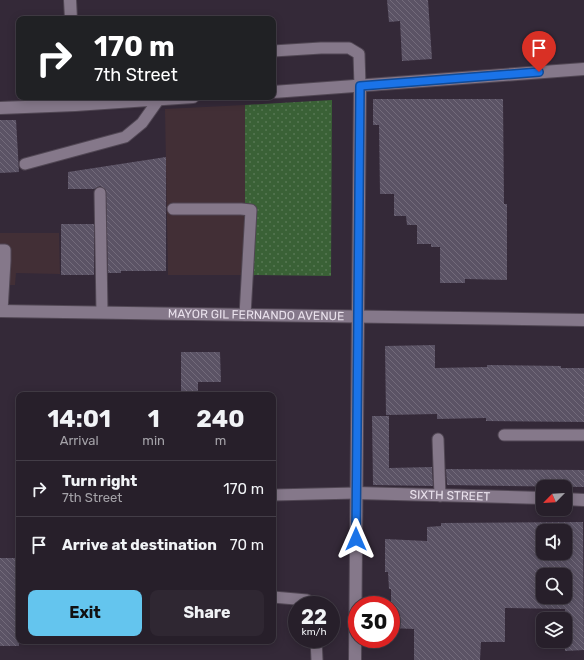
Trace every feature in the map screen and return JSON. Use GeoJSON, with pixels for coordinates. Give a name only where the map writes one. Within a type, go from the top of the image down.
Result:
{"type":"FeatureCollection","features":[{"type":"Feature","properties":{"kind":"street"},"geometry":{"type":"LineString","coordinates":[[71,2],[71,16]]}},
{"type":"Feature","properties":{"kind":"street"},"geometry":{"type":"LineString","coordinates":[[276,92],[584,69]]}},
{"type":"Feature","properties":{"kind":"street"},"geometry":{"type":"LineString","coordinates":[[355,660],[360,86]]}},
{"type":"Feature","properties":{"kind":"street"},"geometry":{"type":"LineString","coordinates":[[0,108],[75,101],[117,100]]}},
{"type":"Feature","properties":{"kind":"street","name":"MAYOR GIL FERNANDO AVENUE"},"geometry":{"type":"LineString","coordinates":[[1,311],[584,320]]}},
{"type":"Feature","properties":{"kind":"street","name":"SIXTH STREET"},"geometry":{"type":"LineString","coordinates":[[356,493],[536,498]]}},
{"type":"Feature","properties":{"kind":"street"},"geometry":{"type":"LineString","coordinates":[[572,499],[584,500]]}},
{"type":"Feature","properties":{"kind":"lane"},"geometry":{"type":"LineString","coordinates":[[276,51],[349,48],[359,54],[360,86]]}},
{"type":"Feature","properties":{"kind":"lane"},"geometry":{"type":"LineString","coordinates":[[25,164],[125,137],[142,124],[158,100]]}},
{"type":"Feature","properties":{"kind":"lane"},"geometry":{"type":"LineString","coordinates":[[100,193],[102,312]]}},
{"type":"Feature","properties":{"kind":"lane"},"geometry":{"type":"LineString","coordinates":[[173,209],[251,210],[245,315]]}},
{"type":"Feature","properties":{"kind":"lane"},"geometry":{"type":"LineString","coordinates":[[0,250],[4,250],[5,261],[1,311]]}},
{"type":"Feature","properties":{"kind":"lane"},"geometry":{"type":"LineString","coordinates":[[504,435],[584,434]]}},
{"type":"Feature","properties":{"kind":"lane"},"geometry":{"type":"LineString","coordinates":[[438,439],[440,496]]}},
{"type":"Feature","properties":{"kind":"lane"},"geometry":{"type":"LineString","coordinates":[[276,495],[356,493]]}},
{"type":"Feature","properties":{"kind":"lane"},"geometry":{"type":"LineString","coordinates":[[276,597],[288,598]]}},
{"type":"Feature","properties":{"kind":"lane"},"geometry":{"type":"LineString","coordinates":[[316,648],[317,660]]}},
{"type":"Feature","properties":{"kind":"shaded area"},"geometry":{"type":"Polygon","coordinates":[[[245,105],[245,275],[168,275],[165,109],[245,105]]]}},
{"type":"Feature","properties":{"kind":"shaded area"},"geometry":{"type":"Polygon","coordinates":[[[0,233],[59,233],[60,274],[16,273],[15,285],[0,285],[0,233]]]}},
{"type":"Feature","properties":{"kind":"green space"},"geometry":{"type":"Polygon","coordinates":[[[332,100],[331,276],[245,275],[245,105],[332,100]]]}},
{"type":"Feature","properties":{"kind":"building"},"geometry":{"type":"Polygon","coordinates":[[[387,0],[428,0],[432,59],[402,61],[400,21],[389,22],[387,0]]]}},
{"type":"Feature","properties":{"kind":"building"},"geometry":{"type":"Polygon","coordinates":[[[373,99],[503,99],[504,204],[507,204],[507,280],[465,279],[465,283],[440,283],[440,247],[431,247],[431,244],[417,244],[417,225],[407,225],[406,216],[394,216],[394,194],[380,194],[379,125],[373,125],[373,99]]]}},
{"type":"Feature","properties":{"kind":"building"},"geometry":{"type":"Polygon","coordinates":[[[0,120],[16,120],[19,172],[0,173],[0,120]]]}},
{"type":"Feature","properties":{"kind":"building"},"geometry":{"type":"Polygon","coordinates":[[[166,157],[166,271],[121,271],[121,273],[108,273],[106,190],[100,186],[94,189],[68,189],[68,172],[166,157]]]}},
{"type":"Feature","properties":{"kind":"building"},"geometry":{"type":"Polygon","coordinates":[[[61,224],[94,224],[94,275],[61,275],[61,224]]]}},
{"type":"Feature","properties":{"kind":"building"},"geometry":{"type":"Polygon","coordinates":[[[435,345],[435,368],[487,367],[487,365],[561,366],[561,368],[584,368],[584,422],[486,421],[486,418],[437,419],[437,414],[386,415],[385,346],[435,345]]]}},
{"type":"Feature","properties":{"kind":"building"},"geometry":{"type":"Polygon","coordinates":[[[181,352],[220,352],[221,382],[198,382],[198,392],[181,392],[181,352]]]}},
{"type":"Feature","properties":{"kind":"building"},"geometry":{"type":"Polygon","coordinates":[[[372,416],[389,416],[389,468],[432,467],[433,486],[373,485],[372,416]]]}},
{"type":"Feature","properties":{"kind":"building"},"geometry":{"type":"Polygon","coordinates":[[[446,469],[584,470],[584,487],[572,487],[572,480],[536,480],[536,486],[447,485],[446,469]]]}},
{"type":"Feature","properties":{"kind":"building"},"geometry":{"type":"Polygon","coordinates":[[[583,522],[584,650],[565,651],[565,648],[572,648],[572,612],[565,612],[565,609],[505,608],[505,642],[481,642],[480,660],[414,660],[414,629],[400,628],[400,596],[391,596],[391,589],[389,589],[388,572],[385,572],[385,539],[427,541],[427,527],[441,526],[441,523],[583,522]]]}},
{"type":"Feature","properties":{"kind":"building"},"geometry":{"type":"Polygon","coordinates":[[[0,558],[16,558],[16,644],[19,644],[19,646],[0,646],[0,558]]]}},
{"type":"Feature","properties":{"kind":"route"},"geometry":{"type":"LineString","coordinates":[[356,539],[360,86],[539,72]]}}]}
